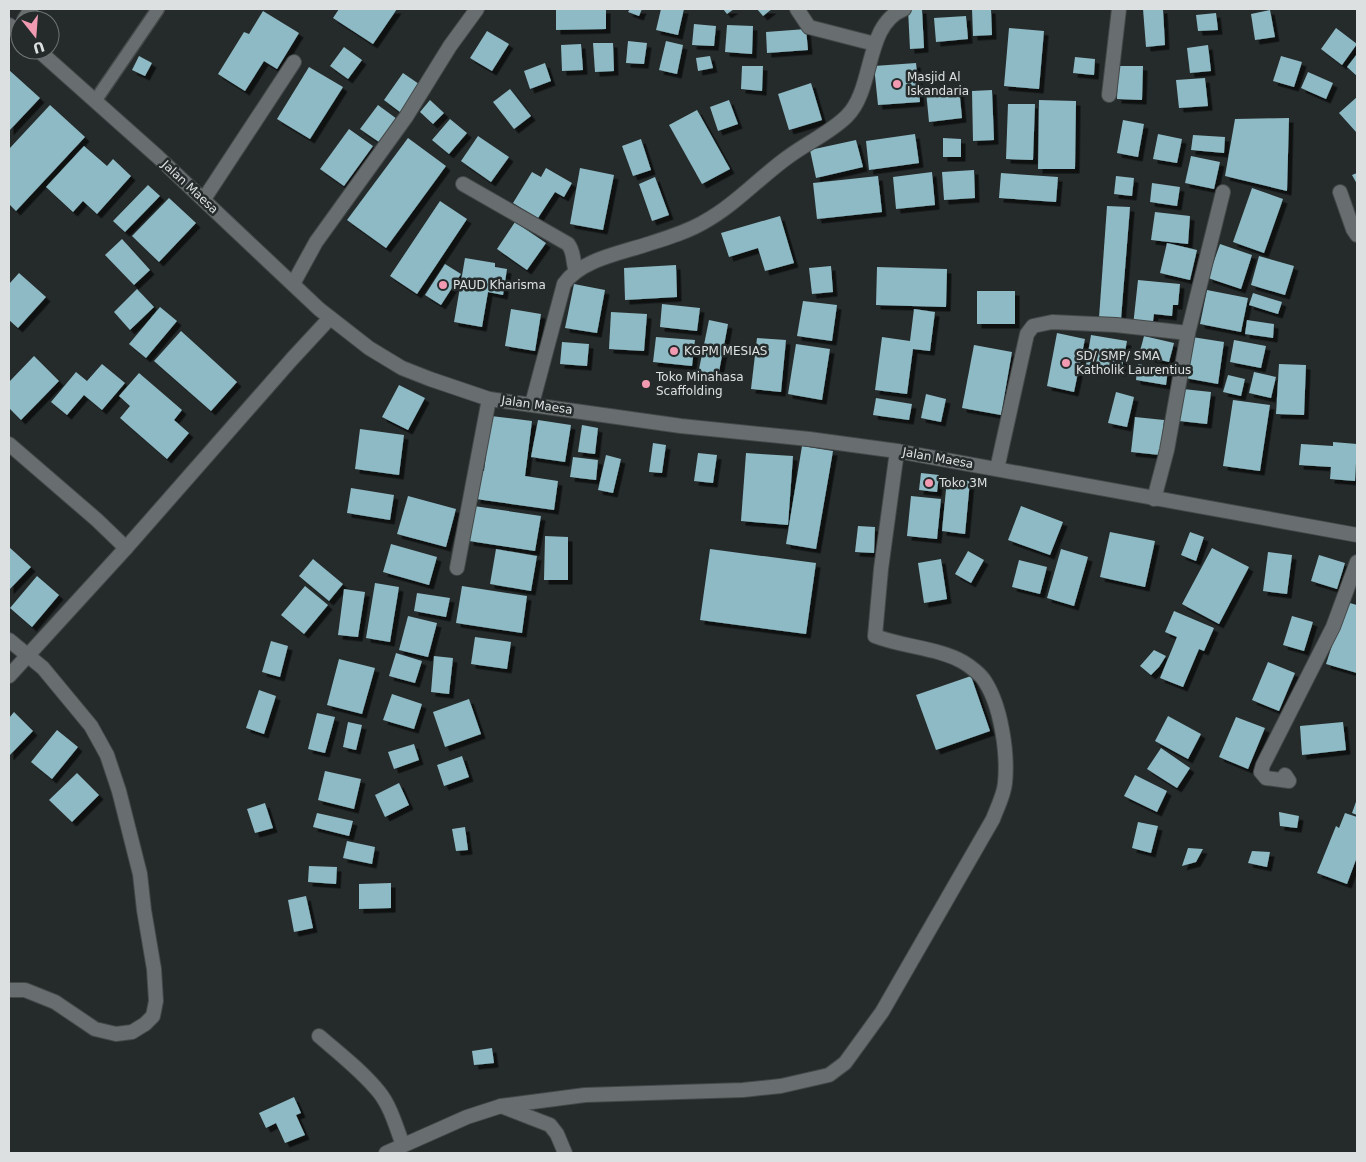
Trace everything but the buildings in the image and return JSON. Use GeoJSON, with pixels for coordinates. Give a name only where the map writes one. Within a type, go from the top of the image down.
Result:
{"type":"FeatureCollection","features":[{"type":"Feature","properties":{"kind":"street"},"geometry":{"type":"LineString","coordinates":[[293,284],[316,242],[406,117],[450,46],[477,9]]}},
{"type":"Feature","properties":{"kind":"street"},"geometry":{"type":"LineString","coordinates":[[796,9],[809,27],[875,44]]}},
{"type":"Feature","properties":{"kind":"street"},"geometry":{"type":"LineString","coordinates":[[532,404],[564,284],[576,271],[596,261],[671,236],[704,222],[727,207],[790,156],[831,130],[849,114],[861,95],[870,57],[880,33],[895,12],[904,9]]}},
{"type":"Feature","properties":{"kind":"street"},"geometry":{"type":"LineString","coordinates":[[1109,95],[1118,9]]}},
{"type":"Feature","properties":{"kind":"street","name":"Jalan Maesa"},"geometry":{"type":"LineString","coordinates":[[49,60],[204,199],[330,318],[369,348],[402,368],[464,391],[489,399],[681,426],[897,451],[1357,535]]}},
{"type":"Feature","properties":{"kind":"street"},"geometry":{"type":"LineString","coordinates":[[204,199],[294,62]]}},
{"type":"Feature","properties":{"kind":"street"},"geometry":{"type":"LineString","coordinates":[[463,184],[568,244],[572,249],[573,264],[576,271]]}},
{"type":"Feature","properties":{"kind":"street"},"geometry":{"type":"LineString","coordinates":[[1154,499],[1167,450],[1188,333],[1223,192]]}},
{"type":"Feature","properties":{"kind":"street"},"geometry":{"type":"LineString","coordinates":[[1340,192],[1352,229],[1357,235]]}},
{"type":"Feature","properties":{"kind":"street"},"geometry":{"type":"LineString","coordinates":[[9,676],[126,548],[330,318]]}},
{"type":"Feature","properties":{"kind":"street"},"geometry":{"type":"LineString","coordinates":[[997,469],[1026,334],[1033,326],[1061,322],[1116,325],[1188,333]]}},
{"type":"Feature","properties":{"kind":"street"},"geometry":{"type":"LineString","coordinates":[[457,568],[489,399]]}},
{"type":"Feature","properties":{"kind":"street"},"geometry":{"type":"LineString","coordinates":[[9,444],[97,520],[126,548]]}},
{"type":"Feature","properties":{"kind":"street"},"geometry":{"type":"LineString","coordinates":[[386,1153],[467,1117],[501,1106],[585,1095],[743,1090],[781,1086],[829,1075],[846,1063],[882,1012],[993,819],[1005,785],[1006,746],[992,695],[983,678],[963,662],[875,636],[881,569],[897,451]]}},
{"type":"Feature","properties":{"kind":"street"},"geometry":{"type":"LineString","coordinates":[[1285,775],[1289,781],[1266,778],[1261,772],[1333,627],[1357,562]]}},
{"type":"Feature","properties":{"kind":"street"},"geometry":{"type":"LineString","coordinates":[[9,640],[43,668],[86,721],[107,755],[119,792],[140,874],[154,969],[156,1001],[153,1016],[145,1024],[132,1032],[116,1034],[95,1029],[55,1002],[25,990],[9,990]]}},
{"type":"Feature","properties":{"kind":"street"},"geometry":{"type":"LineString","coordinates":[[319,1036],[348,1060],[379,1093],[388,1107],[403,1145]]}},
{"type":"Feature","properties":{"kind":"street"},"geometry":{"type":"LineString","coordinates":[[501,1106],[550,1125],[557,1134],[565,1153]]}},
{"type":"Feature","properties":{"kind":"lane"},"geometry":{"type":"LineString","coordinates":[[94,101],[158,9]]}},
{"type":"Feature","properties":{"kind":"place","name":"Masjid Al Iskandaria"},"geometry":{"type":"Point","coordinates":[897,84]}},
{"type":"Feature","properties":{"kind":"place","name":"PAUD Kharisma"},"geometry":{"type":"Point","coordinates":[443,285]}},
{"type":"Feature","properties":{"kind":"place","name":"KGPM MESIAS"},"geometry":{"type":"Point","coordinates":[674,351]}},
{"type":"Feature","properties":{"kind":"place","name":"SD/ SMP/ SMA Katholik Laurentius"},"geometry":{"type":"Point","coordinates":[1066,363]}},
{"type":"Feature","properties":{"kind":"place","name":"Toko Minahasa Scaffolding"},"geometry":{"type":"Point","coordinates":[646,384]}},
{"type":"Feature","properties":{"kind":"place","name":"Toko 3M"},"geometry":{"type":"Point","coordinates":[929,483]}}]}
